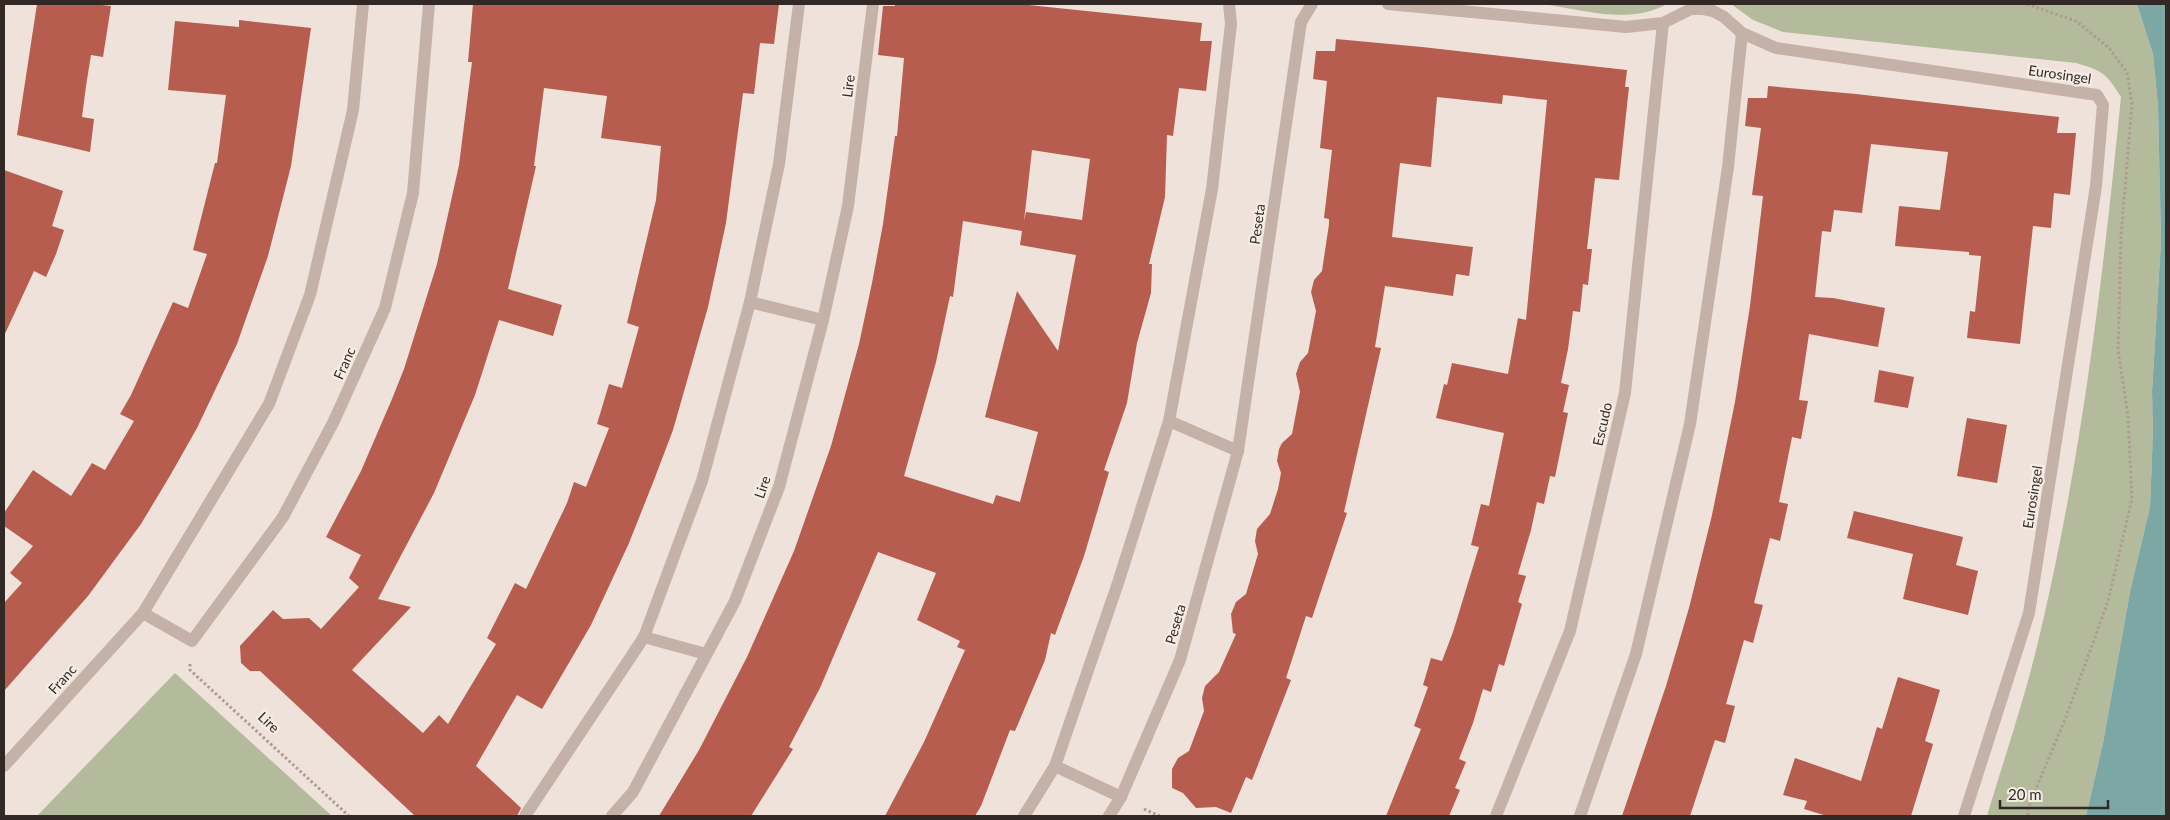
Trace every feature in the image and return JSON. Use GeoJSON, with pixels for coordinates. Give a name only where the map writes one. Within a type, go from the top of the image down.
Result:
{"type":"FeatureCollection","features":[{"type":"Feature","properties":{"kind":"street","name":"Franc"},"geometry":{"type":"LineString","coordinates":[[4,766],[143,613],[269,404],[310,295],[353,110],[363,4]]}},
{"type":"Feature","properties":{"kind":"street","name":"Franc"},"geometry":{"type":"LineString","coordinates":[[192,641],[283,517],[334,421],[385,308],[413,193],[430,4]]}},
{"type":"Feature","properties":{"kind":"street"},"geometry":{"type":"LineString","coordinates":[[525,816],[644,636],[702,481],[750,302],[779,164],[799,4]]}},
{"type":"Feature","properties":{"kind":"street","name":"Lire"},"geometry":{"type":"LineString","coordinates":[[612,816],[633,792],[735,601],[779,487],[823,320],[848,206],[873,4]]}},
{"type":"Feature","properties":{"kind":"street"},"geometry":{"type":"LineString","coordinates":[[1024,816],[1055,766],[1118,583],[1169,421],[1212,189],[1231,24],[1229,4]]}},
{"type":"Feature","properties":{"kind":"street","name":"Peseta"},"geometry":{"type":"LineString","coordinates":[[1109,816],[1121,797],[1180,660],[1238,451],[1301,22],[1312,4]]}},
{"type":"Feature","properties":{"kind":"street","name":"Eurosingel"},"geometry":{"type":"LineString","coordinates":[[1388,4],[1626,27],[1663,22],[1691,9],[1703,9],[1724,16],[1742,33],[1776,48],[2097,95],[2103,105],[2096,186],[2030,613],[1964,816]]}},
{"type":"Feature","properties":{"kind":"street","name":"Escudo"},"geometry":{"type":"LineString","coordinates":[[1496,816],[1570,631],[1625,393],[1663,22]]}},
{"type":"Feature","properties":{"kind":"street"},"geometry":{"type":"LineString","coordinates":[[1580,816],[1636,654],[1690,424],[1728,167],[1742,33]]}},
{"type":"Feature","properties":{"kind":"street"},"geometry":{"type":"LineString","coordinates":[[750,302],[823,320]]}},
{"type":"Feature","properties":{"kind":"street"},"geometry":{"type":"LineString","coordinates":[[1169,421],[1238,451]]}},
{"type":"Feature","properties":{"kind":"street"},"geometry":{"type":"LineString","coordinates":[[143,613],[192,641]]}},
{"type":"Feature","properties":{"kind":"street"},"geometry":{"type":"LineString","coordinates":[[644,636],[706,654]]}},
{"type":"Feature","properties":{"kind":"street"},"geometry":{"type":"LineString","coordinates":[[1055,766],[1121,797]]}},
{"type":"Feature","properties":{"kind":"path"},"geometry":{"type":"LineString","coordinates":[[2027,4],[2076,21],[2109,48],[2127,72],[2132,104],[2121,237],[2118,350],[2128,415],[2132,499],[2108,601],[2066,717],[2028,808],[2028,816]]}},
{"type":"Feature","properties":{"kind":"path","name":"Lire"},"geometry":{"type":"LineString","coordinates":[[192,641],[190,670],[349,816]]}},
{"type":"Feature","properties":{"kind":"green space"},"geometry":{"type":"Polygon","coordinates":[[[1543,4],[1667,4],[1638,14],[1622,15],[1543,4]]]}},
{"type":"Feature","properties":{"kind":"green space"},"geometry":{"type":"Polygon","coordinates":[[[1731,4],[2137,4],[2153,54],[2158,106],[2161,241],[2152,392],[2153,432],[2150,507],[2130,592],[2103,743],[2086,816],[1987,816],[2038,642],[2067,507],[2089,371],[2121,97],[2103,74],[2076,63],[1783,32],[1753,20],[1731,4]]]}},
{"type":"Feature","properties":{"kind":"green space"},"geometry":{"type":"Polygon","coordinates":[[[175,673],[332,816],[37,816],[175,673]]]}},
{"type":"Feature","properties":{"kind":"water"},"geometry":{"type":"Polygon","coordinates":[[[2137,4],[2166,4],[2166,816],[2086,816],[2103,743],[2130,592],[2150,507],[2153,432],[2152,392],[2161,241],[2158,106],[2153,54],[2137,4]]]}},
{"type":"Feature","properties":{"kind":"building"},"geometry":{"type":"Polygon","coordinates":[[[37,4],[93,4],[111,6],[103,57],[91,55],[86,86],[82,117],[94,119],[90,152],[17,135],[37,4]]]}},
{"type":"Feature","properties":{"kind":"building"},"geometry":{"type":"Polygon","coordinates":[[[473,4],[779,4],[774,44],[760,43],[754,94],[743,93],[726,223],[708,307],[673,430],[629,543],[591,625],[542,709],[517,695],[476,766],[521,808],[517,816],[415,816],[260,671],[250,671],[241,663],[240,646],[273,610],[283,619],[309,618],[321,629],[359,587],[349,578],[361,555],[326,537],[361,471],[392,399],[404,369],[437,264],[459,165],[472,62],[468,62],[473,4]],[[544,88],[534,166],[536,166],[508,289],[562,305],[553,336],[499,320],[475,395],[434,493],[378,599],[411,607],[352,670],[423,733],[439,715],[448,724],[496,644],[487,638],[515,583],[526,589],[567,503],[574,482],[586,487],[609,428],[597,424],[609,384],[622,388],[639,327],[627,323],[656,200],[661,146],[601,138],[607,96],[544,88]]]}},
{"type":"Feature","properties":{"kind":"building"},"geometry":{"type":"Polygon","coordinates":[[[895,4],[1019,4],[1202,23],[1200,41],[1212,41],[1206,91],[1179,88],[1173,136],[1167,135],[1165,197],[1149,264],[1152,264],[1151,293],[1137,343],[1127,403],[1104,470],[1109,472],[1084,556],[1055,635],[1051,633],[1045,660],[1015,731],[1010,730],[981,806],[975,816],[885,816],[924,742],[965,650],[957,647],[960,641],[917,620],[936,573],[878,552],[820,688],[789,747],[793,749],[751,816],[659,816],[699,750],[747,657],[794,551],[831,446],[859,344],[872,283],[883,224],[895,136],[897,136],[904,58],[878,55],[883,6],[895,6],[895,4]],[[1032,150],[1024,221],[1026,212],[1082,220],[1090,159],[1032,150]],[[963,221],[953,297],[950,296],[936,362],[904,476],[993,504],[996,495],[1020,502],[1038,432],[985,417],[1017,291],[1058,351],[1076,255],[1020,245],[1022,231],[963,221]]]}},
{"type":"Feature","properties":{"kind":"building"},"geometry":{"type":"Polygon","coordinates":[[[239,20],[311,28],[291,166],[268,256],[237,344],[197,428],[141,524],[88,596],[4,691],[4,603],[22,583],[10,573],[33,546],[4,526],[4,513],[33,470],[71,496],[92,463],[105,470],[134,421],[120,414],[131,395],[173,302],[188,308],[207,254],[193,250],[215,163],[217,163],[226,95],[168,90],[175,21],[239,27],[239,20]]]}},
{"type":"Feature","properties":{"kind":"building"},"geometry":{"type":"Polygon","coordinates":[[[1336,39],[1627,70],[1625,87],[1629,87],[1619,180],[1595,178],[1587,249],[1592,249],[1588,285],[1583,284],[1580,312],[1573,311],[1561,383],[1569,385],[1563,412],[1568,413],[1555,477],[1550,476],[1544,504],[1537,502],[1518,574],[1526,576],[1518,602],[1522,604],[1504,666],[1499,664],[1491,692],[1483,689],[1473,723],[1459,759],[1466,762],[1455,788],[1460,790],[1449,816],[1386,816],[1421,729],[1414,726],[1428,687],[1423,685],[1431,658],[1442,661],[1453,632],[1479,547],[1471,545],[1481,504],[1489,506],[1504,433],[1436,418],[1444,384],[1447,385],[1452,363],[1508,374],[1518,318],[1526,320],[1547,100],[1503,95],[1502,104],[1437,97],[1431,167],[1400,163],[1392,237],[1473,247],[1469,276],[1456,274],[1453,296],[1385,286],[1375,347],[1381,348],[1344,512],[1347,513],[1312,618],[1306,616],[1286,678],[1291,680],[1252,780],[1246,777],[1231,813],[1216,807],[1196,808],[1183,793],[1172,788],[1172,769],[1178,758],[1189,751],[1204,711],[1202,698],[1205,686],[1219,672],[1236,634],[1233,633],[1231,614],[1236,602],[1246,594],[1258,554],[1255,541],[1257,529],[1270,514],[1278,489],[1281,473],[1277,461],[1279,449],[1282,443],[1292,434],[1300,392],[1296,374],[1300,362],[1308,353],[1316,311],[1311,292],[1314,280],[1322,271],[1329,224],[1329,219],[1324,218],[1332,150],[1320,148],[1327,81],[1313,79],[1316,51],[1335,51],[1336,39]]]}},
{"type":"Feature","properties":{"kind":"building"},"geometry":{"type":"Polygon","coordinates":[[[1768,86],[2059,117],[2057,133],[2076,133],[2070,195],[2054,193],[2051,228],[2033,226],[2020,344],[1967,338],[1970,311],[1975,312],[1981,256],[1969,255],[1969,252],[1895,246],[1899,206],[1940,210],[1948,152],[1871,144],[1862,213],[1834,210],[1831,232],[1822,231],[1815,297],[1833,298],[1885,308],[1878,347],[1809,334],[1799,400],[1808,401],[1801,439],[1792,437],[1779,502],[1788,504],[1780,541],[1770,538],[1754,603],[1763,605],[1753,643],[1744,640],[1726,704],[1735,706],[1725,743],[1715,740],[1690,816],[1622,816],[1666,686],[1689,608],[1712,515],[1735,402],[1750,306],[1763,196],[1752,195],[1761,128],[1745,126],[1748,98],[1767,98],[1768,86]]]}},
{"type":"Feature","properties":{"kind":"building"},"geometry":{"type":"Polygon","coordinates":[[[4,170],[63,191],[52,226],[64,230],[46,277],[34,271],[4,336],[4,170]]]}},
{"type":"Feature","properties":{"kind":"building"},"geometry":{"type":"Polygon","coordinates":[[[1879,370],[1914,377],[1908,408],[1874,402],[1879,370]]]}},
{"type":"Feature","properties":{"kind":"building"},"geometry":{"type":"Polygon","coordinates":[[[1967,418],[2007,425],[1997,483],[1957,476],[1967,418]]]}},
{"type":"Feature","properties":{"kind":"building"},"geometry":{"type":"Polygon","coordinates":[[[1854,511],[1963,537],[1956,565],[1978,571],[1968,615],[1903,599],[1913,554],[1847,538],[1854,511]]]}},
{"type":"Feature","properties":{"kind":"building"},"geometry":{"type":"Polygon","coordinates":[[[1898,677],[1940,690],[1925,741],[1933,744],[1911,816],[1827,816],[1804,809],[1807,801],[1783,795],[1795,758],[1861,781],[1877,727],[1882,729],[1898,677]]]}}]}
